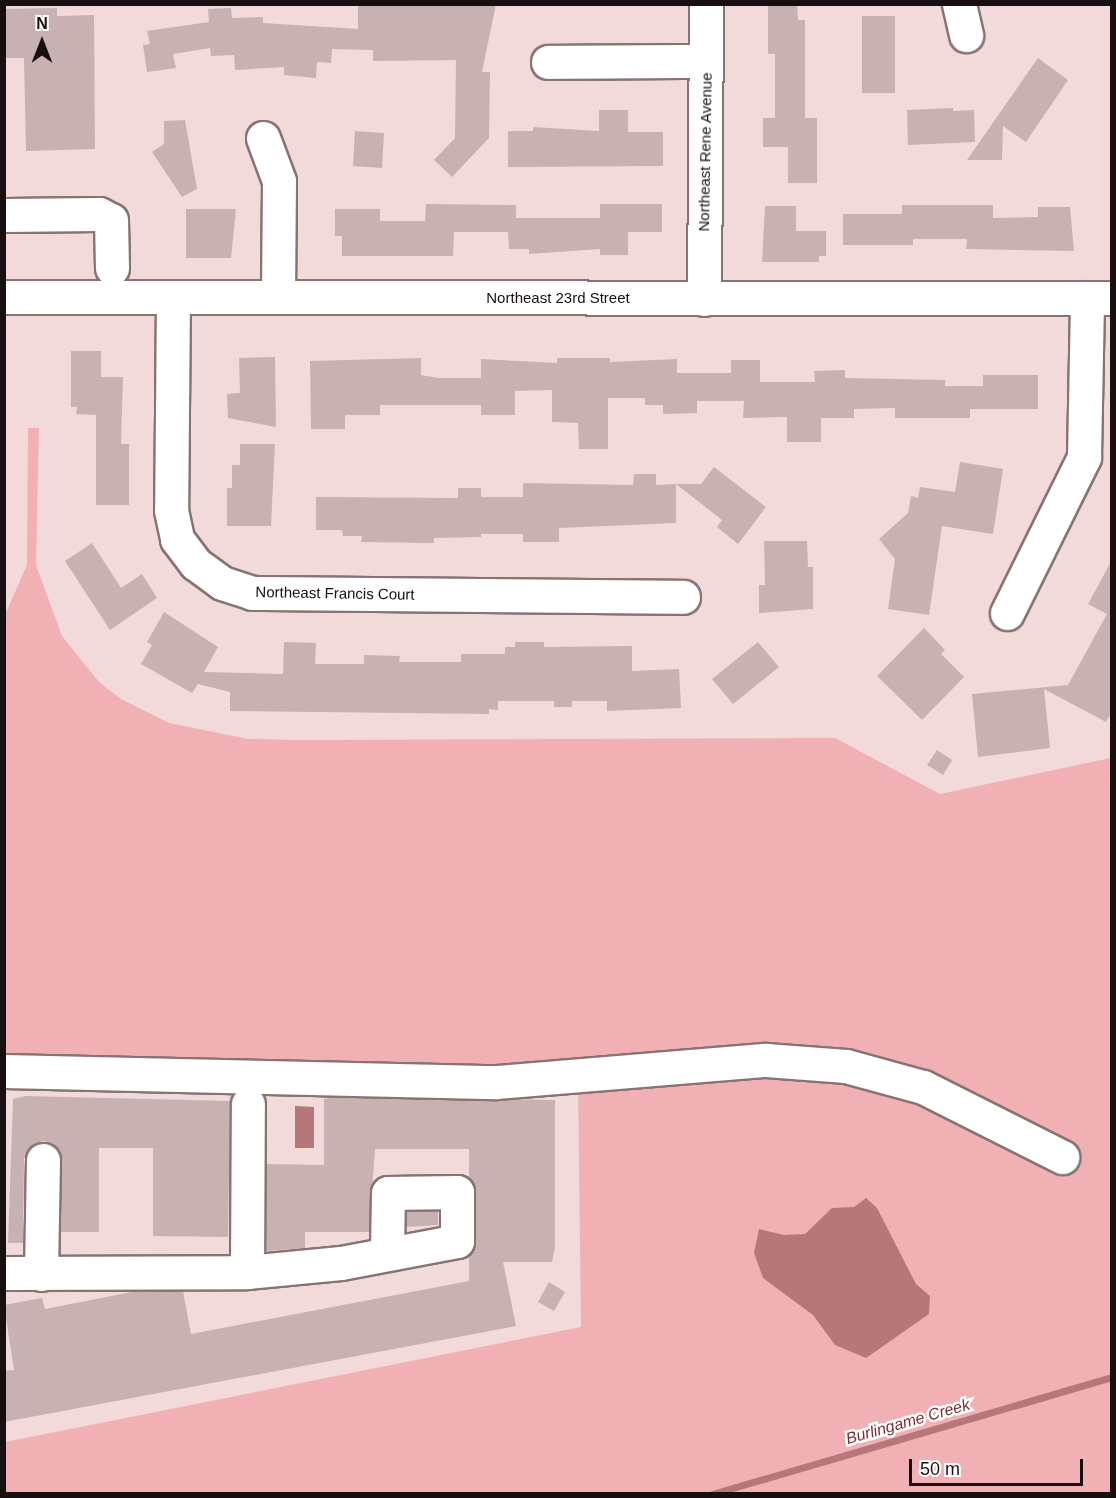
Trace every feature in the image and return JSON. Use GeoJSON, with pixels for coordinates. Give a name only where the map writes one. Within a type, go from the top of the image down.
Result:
{"type":"FeatureCollection","features":[{"type":"Feature","properties":{"kind":"street","name":"Northeast Rene Avenue"},"geometry":{"type":"LineString","coordinates":[[704,298],[706,4]]}},
{"type":"Feature","properties":{"kind":"street"},"geometry":{"type":"LineString","coordinates":[[548,62],[706,61]]}},
{"type":"Feature","properties":{"kind":"street"},"geometry":{"type":"LineString","coordinates":[[263,138],[279,181],[278,297]]}},
{"type":"Feature","properties":{"kind":"street"},"geometry":{"type":"LineString","coordinates":[[4,215],[99,214],[111,220],[112,268]]}},
{"type":"Feature","properties":{"kind":"street","name":"Northeast 23rd Street"},"geometry":{"type":"LineString","coordinates":[[4,297],[1099,298]]}},
{"type":"Feature","properties":{"kind":"street","name":"Northeast Francis Court"},"geometry":{"type":"LineString","coordinates":[[173,297],[171,510],[177,539],[196,564],[222,583],[252,593],[684,597]]}},
{"type":"Feature","properties":{"kind":"street"},"geometry":{"type":"LineString","coordinates":[[1007,613],[1084,457],[1099,298]]}},
{"type":"Feature","properties":{"kind":"street"},"geometry":{"type":"LineString","coordinates":[[4,1071],[496,1082],[766,1060],[846,1066],[923,1086],[1062,1157]]}},
{"type":"Feature","properties":{"kind":"street"},"geometry":{"type":"LineString","coordinates":[[246,1272],[248,1104]]}},
{"type":"Feature","properties":{"kind":"street"},"geometry":{"type":"LineString","coordinates":[[41,1274],[43,1160]]}},
{"type":"Feature","properties":{"kind":"street"},"geometry":{"type":"LineString","coordinates":[[4,1273],[304,1270],[387,1253]]}},
{"type":"Feature","properties":{"kind":"shaded area"},"geometry":{"type":"Polygon","coordinates":[[[28,428],[39,428],[36,565],[62,636],[99,682],[121,699],[169,723],[248,739],[835,738],[940,794],[1111,758],[1111,1493],[5,1493],[5,1442],[581,1327],[578,1082],[5,1081],[4,617],[27,565],[28,428]]]}},
{"type":"Feature","properties":{"kind":"shaded area"},"geometry":{"type":"Polygon","coordinates":[[[295,1106],[314,1107],[314,1148],[295,1148],[295,1106]]]}},
{"type":"Feature","properties":{"kind":"shaded area"},"geometry":{"type":"Polygon","coordinates":[[[866,1198],[877,1208],[916,1284],[930,1296],[929,1314],[866,1358],[835,1345],[813,1315],[763,1278],[754,1253],[759,1229],[784,1235],[805,1234],[832,1208],[854,1207],[866,1198]]]}},
{"type":"Feature","properties":{"kind":"building"},"geometry":{"type":"Polygon","coordinates":[[[358,4],[496,4],[482,72],[490,72],[489,138],[452,177],[434,160],[455,138],[456,60],[373,61],[373,50],[332,49],[331,63],[317,62],[316,78],[284,75],[284,67],[235,70],[234,55],[211,56],[210,48],[173,54],[176,68],[147,72],[143,45],[150,44],[147,31],[209,22],[208,9],[231,8],[232,18],[263,17],[263,23],[358,29],[358,4]]]}},
{"type":"Feature","properties":{"kind":"building"},"geometry":{"type":"Polygon","coordinates":[[[768,4],[797,4],[798,20],[805,20],[805,118],[817,118],[817,183],[788,183],[788,147],[763,147],[763,118],[775,118],[775,54],[768,54],[768,4]]]}},
{"type":"Feature","properties":{"kind":"building"},"geometry":{"type":"Polygon","coordinates":[[[57,8],[57,16],[94,15],[95,149],[26,151],[24,58],[4,58],[4,9],[57,8]]]}},
{"type":"Feature","properties":{"kind":"building"},"geometry":{"type":"Polygon","coordinates":[[[862,16],[895,16],[895,93],[862,93],[862,16]]]}},
{"type":"Feature","properties":{"kind":"building"},"geometry":{"type":"Polygon","coordinates":[[[1038,58],[1068,80],[1026,142],[1003,126],[1002,160],[967,160],[1038,58]]]}},
{"type":"Feature","properties":{"kind":"building"},"geometry":{"type":"Polygon","coordinates":[[[953,108],[953,111],[974,110],[975,142],[908,145],[907,110],[953,108]]]}},
{"type":"Feature","properties":{"kind":"building"},"geometry":{"type":"Polygon","coordinates":[[[599,110],[628,110],[628,132],[663,132],[663,166],[508,167],[508,131],[533,131],[533,127],[599,131],[599,110]]]}},
{"type":"Feature","properties":{"kind":"building"},"geometry":{"type":"Polygon","coordinates":[[[185,120],[197,189],[182,197],[152,152],[164,144],[164,121],[185,120]]]}},
{"type":"Feature","properties":{"kind":"building"},"geometry":{"type":"Polygon","coordinates":[[[355,131],[384,133],[382,168],[353,166],[355,131]]]}},
{"type":"Feature","properties":{"kind":"building"},"geometry":{"type":"Polygon","coordinates":[[[426,204],[516,205],[516,218],[600,218],[600,204],[662,204],[662,232],[628,232],[628,255],[600,255],[600,249],[529,254],[529,249],[509,249],[508,232],[454,232],[453,256],[342,256],[342,236],[335,236],[335,209],[380,209],[380,221],[425,221],[426,204]]]}},
{"type":"Feature","properties":{"kind":"building"},"geometry":{"type":"Polygon","coordinates":[[[902,205],[993,205],[993,218],[1038,217],[1038,207],[1070,207],[1074,251],[966,249],[967,239],[913,239],[913,245],[843,245],[843,214],[902,214],[902,205]]]}},
{"type":"Feature","properties":{"kind":"building"},"geometry":{"type":"Polygon","coordinates":[[[765,206],[796,206],[796,231],[826,231],[826,256],[819,256],[819,262],[762,262],[765,206]]]}},
{"type":"Feature","properties":{"kind":"building"},"geometry":{"type":"Polygon","coordinates":[[[186,209],[236,209],[231,258],[186,258],[186,209]]]}},
{"type":"Feature","properties":{"kind":"building"},"geometry":{"type":"Polygon","coordinates":[[[71,351],[101,351],[101,377],[123,377],[121,444],[129,444],[129,505],[96,505],[96,415],[76,414],[77,407],[71,407],[71,351]]]}},
{"type":"Feature","properties":{"kind":"building"},"geometry":{"type":"Polygon","coordinates":[[[275,357],[276,427],[228,418],[227,394],[240,393],[239,358],[275,357]]]}},
{"type":"Feature","properties":{"kind":"building"},"geometry":{"type":"Polygon","coordinates":[[[421,358],[421,375],[438,378],[481,378],[481,359],[557,363],[557,358],[610,358],[610,362],[677,359],[677,373],[731,373],[731,360],[760,360],[760,382],[815,382],[814,371],[845,370],[845,378],[945,380],[945,386],[983,386],[983,375],[1038,375],[1038,409],[970,409],[970,418],[895,418],[895,408],[854,409],[854,418],[821,418],[821,442],[787,442],[787,417],[743,418],[744,401],[697,401],[697,413],[663,414],[663,405],[645,405],[645,398],[608,398],[608,449],[579,449],[578,423],[552,422],[552,390],[515,391],[515,415],[481,415],[481,405],[380,405],[380,415],[345,415],[345,429],[311,429],[310,361],[421,358]]]}},
{"type":"Feature","properties":{"kind":"building"},"geometry":{"type":"Polygon","coordinates":[[[240,444],[275,444],[271,526],[227,526],[227,488],[232,488],[232,465],[240,465],[240,444]]]}},
{"type":"Feature","properties":{"kind":"building"},"geometry":{"type":"Polygon","coordinates":[[[960,462],[1003,469],[993,534],[942,526],[929,615],[888,609],[895,559],[879,539],[908,513],[911,496],[918,498],[920,487],[955,492],[960,462]]]}},
{"type":"Feature","properties":{"kind":"building"},"geometry":{"type":"Polygon","coordinates":[[[714,467],[766,507],[738,544],[717,527],[722,520],[676,484],[701,484],[714,467]]]}},
{"type":"Feature","properties":{"kind":"building"},"geometry":{"type":"Polygon","coordinates":[[[634,474],[656,474],[656,485],[676,484],[676,523],[559,528],[559,542],[523,542],[523,534],[481,534],[481,537],[434,538],[434,543],[361,542],[362,536],[343,536],[342,530],[316,530],[316,497],[458,498],[458,488],[481,488],[481,497],[523,497],[523,483],[633,485],[634,474]]]}},
{"type":"Feature","properties":{"kind":"building"},"geometry":{"type":"Polygon","coordinates":[[[764,541],[807,541],[808,567],[813,567],[813,609],[759,613],[759,585],[765,585],[764,541]]]}},
{"type":"Feature","properties":{"kind":"building"},"geometry":{"type":"Polygon","coordinates":[[[92,543],[121,588],[142,574],[157,598],[110,630],[65,561],[92,543]]]}},
{"type":"Feature","properties":{"kind":"building"},"geometry":{"type":"Polygon","coordinates":[[[1112,560],[1112,711],[1106,722],[1044,689],[1050,748],[978,757],[972,694],[1068,685],[1107,614],[1088,604],[1112,560]]]}},
{"type":"Feature","properties":{"kind":"building"},"geometry":{"type":"Polygon","coordinates":[[[164,612],[218,647],[204,672],[283,674],[284,642],[316,643],[315,664],[364,664],[364,655],[400,656],[399,662],[461,662],[461,654],[505,654],[505,647],[515,647],[515,642],[544,642],[544,647],[632,646],[632,671],[679,669],[681,708],[607,711],[607,701],[572,701],[572,707],[554,707],[554,701],[498,701],[498,710],[489,709],[489,714],[230,711],[230,692],[198,684],[192,693],[141,664],[152,645],[147,642],[164,612]]]}},
{"type":"Feature","properties":{"kind":"building"},"geometry":{"type":"Polygon","coordinates":[[[924,628],[945,650],[941,654],[964,677],[922,720],[877,676],[924,628]]]}},
{"type":"Feature","properties":{"kind":"building"},"geometry":{"type":"Polygon","coordinates":[[[758,642],[779,667],[733,704],[712,679],[758,642]]]}},
{"type":"Feature","properties":{"kind":"building"},"geometry":{"type":"Polygon","coordinates":[[[937,750],[952,760],[943,775],[927,765],[937,750]]]}},
{"type":"Feature","properties":{"kind":"building"},"geometry":{"type":"Polygon","coordinates":[[[25,1096],[230,1101],[228,1237],[153,1236],[153,1148],[99,1148],[99,1232],[60,1232],[62,1160],[53,1144],[43,1141],[33,1144],[24,1159],[23,1243],[8,1243],[13,1099],[25,1096]]]}},
{"type":"Feature","properties":{"kind":"building"},"geometry":{"type":"Polygon","coordinates":[[[336,1097],[555,1100],[555,1247],[552,1262],[503,1262],[516,1326],[4,1422],[4,1371],[14,1370],[4,1305],[42,1298],[45,1309],[137,1291],[183,1291],[191,1334],[469,1281],[469,1255],[476,1241],[476,1192],[469,1178],[469,1149],[375,1149],[369,1232],[305,1232],[305,1248],[266,1251],[266,1164],[324,1165],[324,1099],[336,1097]]]}},
{"type":"Feature","properties":{"kind":"building"},"geometry":{"type":"Polygon","coordinates":[[[406,1211],[438,1211],[438,1225],[406,1227],[406,1211]]]}},
{"type":"Feature","properties":{"kind":"building"},"geometry":{"type":"Polygon","coordinates":[[[549,1282],[565,1292],[554,1311],[538,1302],[549,1282]]]}},
{"type":"Feature","properties":{"kind":"waterway","name":"Burlingame Creek"},"geometry":{"type":"LineString","coordinates":[[712,1494],[1112,1377]]}}]}
